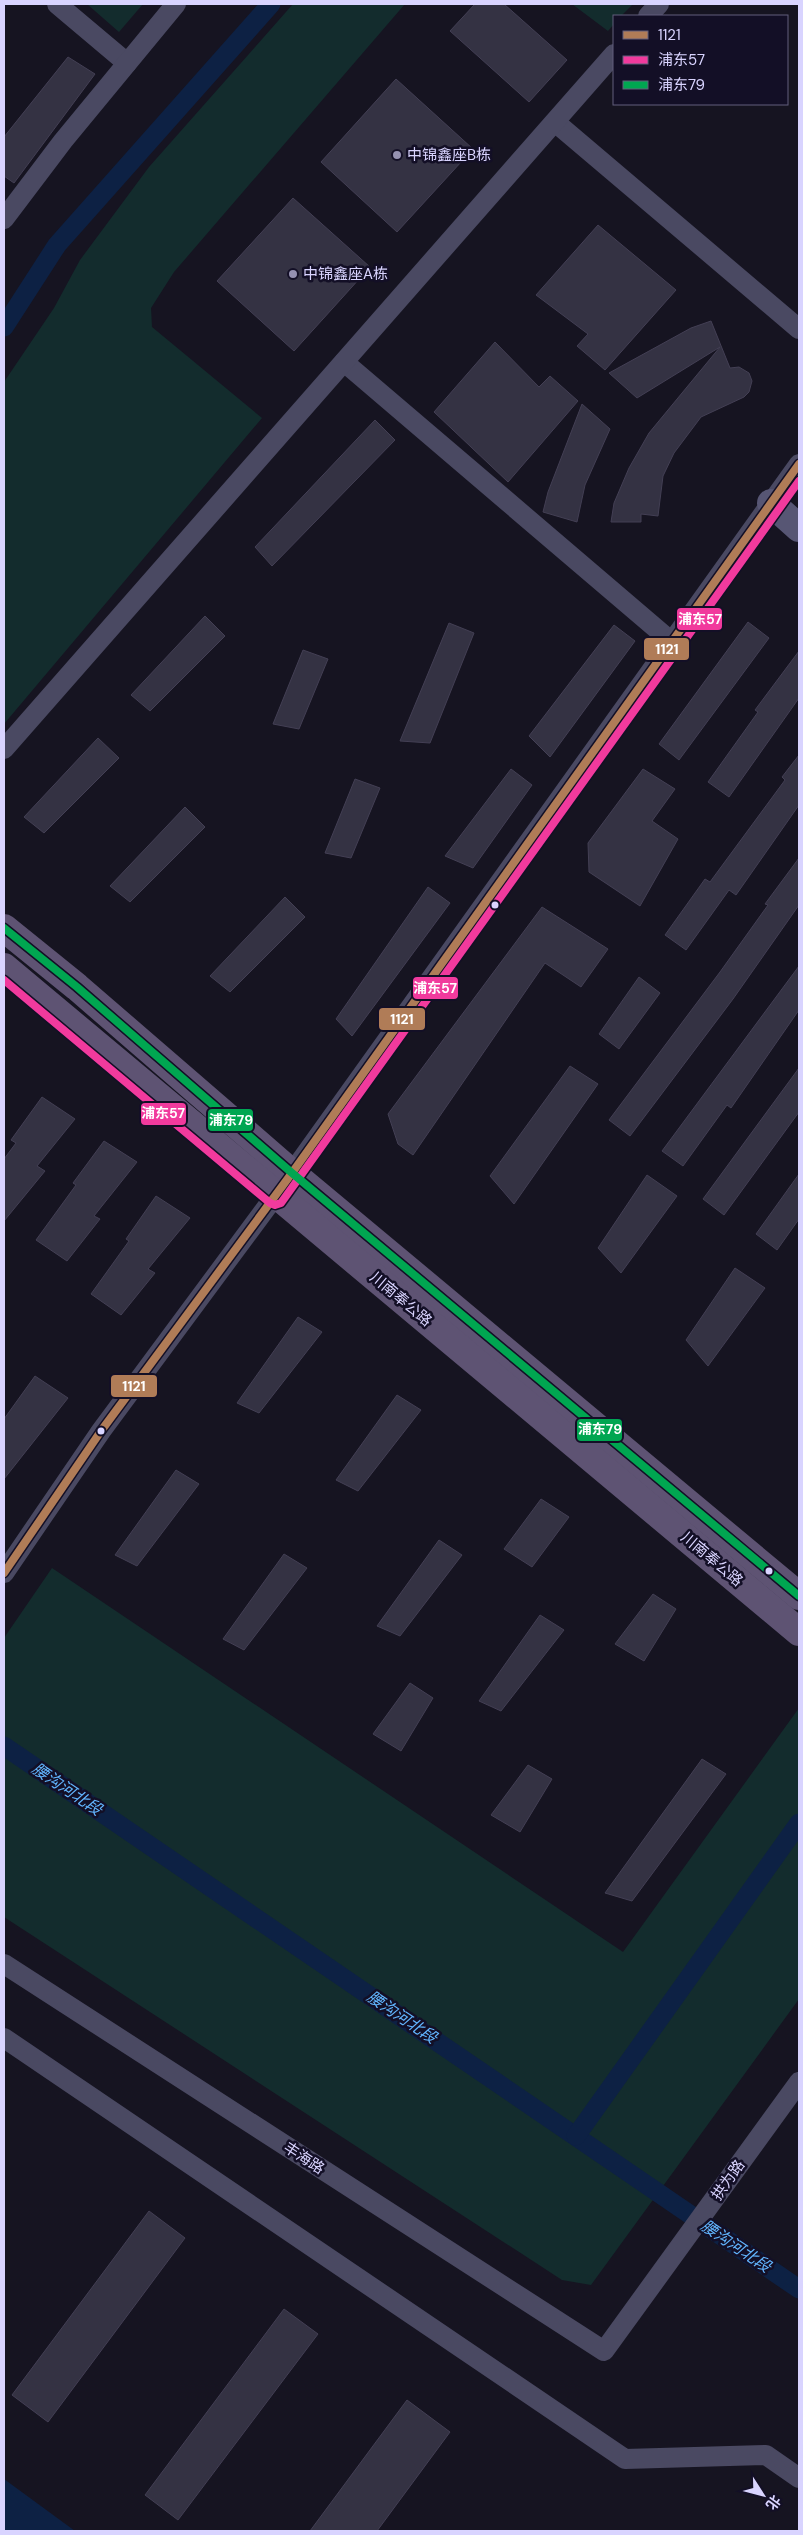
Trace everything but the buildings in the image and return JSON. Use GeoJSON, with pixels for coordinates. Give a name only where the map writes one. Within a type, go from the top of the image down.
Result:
{"type":"FeatureCollection","features":[{"type":"Feature","properties":{"kind":"main road","name":"川南奉公路"},"geometry":{"type":"LineString","coordinates":[[4,928],[77,987],[292,1173],[799,1596]]}},
{"type":"Feature","properties":{"kind":"main road","name":"川南奉公路"},"geometry":{"type":"LineString","coordinates":[[4,967],[799,1632]]}},
{"type":"Feature","properties":{"kind":"street"},"geometry":{"type":"LineString","coordinates":[[58,4],[127,63]]}},
{"type":"Feature","properties":{"kind":"street"},"geometry":{"type":"LineString","coordinates":[[4,218],[176,4]]}},
{"type":"Feature","properties":{"kind":"street"},"geometry":{"type":"LineString","coordinates":[[649,15],[659,4]]}},
{"type":"Feature","properties":{"kind":"street"},"geometry":{"type":"LineString","coordinates":[[4,749],[613,55]]}},
{"type":"Feature","properties":{"kind":"street"},"geometry":{"type":"LineString","coordinates":[[554,122],[799,329]]}},
{"type":"Feature","properties":{"kind":"street"},"geometry":{"type":"LineString","coordinates":[[344,362],[672,642]]}},
{"type":"Feature","properties":{"kind":"street"},"geometry":{"type":"LineString","coordinates":[[4,1573],[102,1431],[292,1173],[799,464]]}},
{"type":"Feature","properties":{"kind":"street"},"geometry":{"type":"LineString","coordinates":[[771,503],[799,528]]}},
{"type":"Feature","properties":{"kind":"street","name":"丰海路"},"geometry":{"type":"LineString","coordinates":[[4,1964],[604,2351]]}},
{"type":"Feature","properties":{"kind":"street"},"geometry":{"type":"LineString","coordinates":[[4,2038],[625,2459],[766,2455],[799,2478]]}},
{"type":"Feature","properties":{"kind":"street","name":"拱为路"},"geometry":{"type":"LineString","coordinates":[[604,2351],[799,2082]]}},
{"type":"Feature","properties":{"kind":"green space"},"geometry":{"type":"Polygon","coordinates":[[[87,4],[143,4],[119,32],[87,4]]]}},
{"type":"Feature","properties":{"kind":"green space"},"geometry":{"type":"Polygon","coordinates":[[[293,4],[405,4],[174,272],[151,308],[152,327],[262,418],[4,724],[4,382],[54,308],[80,260],[149,167],[293,4]]]}},
{"type":"Feature","properties":{"kind":"green space"},"geometry":{"type":"Polygon","coordinates":[[[572,4],[633,4],[622,15],[613,15],[613,25],[608,31],[572,4]]]}},
{"type":"Feature","properties":{"kind":"green space"},"geometry":{"type":"Polygon","coordinates":[[[52,1568],[623,1952],[799,1708],[799,1999],[591,2285],[562,2280],[4,1917],[4,1638],[52,1568]]]}},
{"type":"Feature","properties":{"kind":"water"},"geometry":{"type":"Polygon","coordinates":[[[4,2479],[75,2531],[4,2531],[4,2479]]]}},
{"type":"Feature","properties":{"kind":"waterway"},"geometry":{"type":"LineString","coordinates":[[4,327],[57,245],[271,4]]}},
{"type":"Feature","properties":{"kind":"waterway","name":"腰沟河北段"},"geometry":{"type":"LineString","coordinates":[[4,1746],[799,2289]]}},
{"type":"Feature","properties":{"kind":"waterway"},"geometry":{"type":"LineString","coordinates":[[576,2136],[799,1823]]}},
{"type":"Feature","properties":{"kind":"transit line","name":"1121"},"geometry":{"type":"LineString","coordinates":[[4,1573],[101,1431],[292,1173],[799,464]]}},
{"type":"Feature","properties":{"kind":"transit line","name":"浦东57"},"geometry":{"type":"LineString","coordinates":[[4,980],[270,1203],[275,1205],[281,1203],[799,481]]}},
{"type":"Feature","properties":{"kind":"transit line","name":"浦东79"},"geometry":{"type":"LineString","coordinates":[[4,928],[77,987],[292,1173],[799,1596]]}},
{"type":"Feature","properties":{"kind":"place","name":"中锦鑫座B栋"},"geometry":{"type":"Point","coordinates":[397,155]}},
{"type":"Feature","properties":{"kind":"place","name":"中锦鑫座A栋"},"geometry":{"type":"Point","coordinates":[293,274]}}]}
